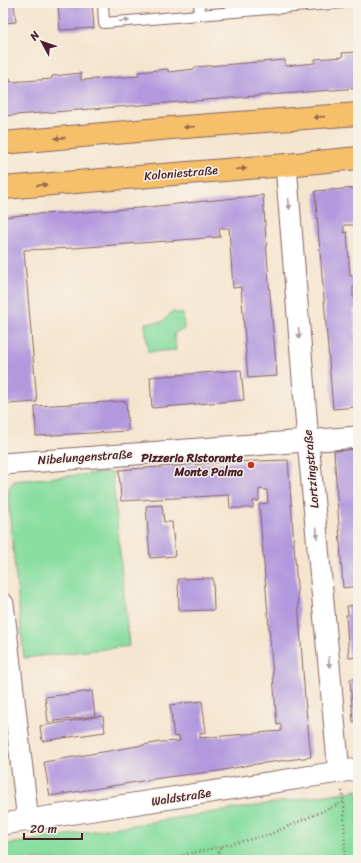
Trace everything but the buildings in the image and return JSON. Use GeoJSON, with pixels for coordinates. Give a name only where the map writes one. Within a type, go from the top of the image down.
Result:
{"type":"FeatureCollection","features":[{"type":"Feature","properties":{"kind":"main road"},"geometry":{"type":"LineString","coordinates":[[3,143],[358,114]]}},
{"type":"Feature","properties":{"kind":"main road","name":"Koloniestraße"},"geometry":{"type":"LineString","coordinates":[[3,188],[358,158]]}},
{"type":"Feature","properties":{"kind":"street","name":"Lortzingstraße"},"geometry":{"type":"LineString","coordinates":[[286,165],[308,441],[346,776]]}},
{"type":"Feature","properties":{"kind":"street","name":"Nibelungenstraße"},"geometry":{"type":"LineString","coordinates":[[3,464],[358,437]]}},
{"type":"Feature","properties":{"kind":"street"},"geometry":{"type":"LineString","coordinates":[[3,604],[28,820]]}},
{"type":"Feature","properties":{"kind":"street","name":"Waldstraße"},"geometry":{"type":"LineString","coordinates":[[3,824],[346,776]]}},
{"type":"Feature","properties":{"kind":"lane"},"geometry":{"type":"LineString","coordinates":[[103,3],[104,23],[342,3]]}},
{"type":"Feature","properties":{"kind":"lane"},"geometry":{"type":"LineString","coordinates":[[199,3],[200,15]]}},
{"type":"Feature","properties":{"kind":"path"},"geometry":{"type":"LineString","coordinates":[[345,860],[344,802],[346,776]]}},
{"type":"Feature","properties":{"kind":"path"},"geometry":{"type":"LineString","coordinates":[[164,860],[268,835],[344,802]]}},
{"type":"Feature","properties":{"kind":"path"},"geometry":{"type":"LineString","coordinates":[[216,860],[221,846]]}},
{"type":"Feature","properties":{"kind":"green space"},"geometry":{"type":"Polygon","coordinates":[[[172,312],[183,314],[184,329],[174,333],[176,350],[148,352],[145,323],[162,322],[172,312]]]}},
{"type":"Feature","properties":{"kind":"green space"},"geometry":{"type":"Polygon","coordinates":[[[112,472],[129,646],[24,658],[8,499],[9,488],[14,481],[112,472]]]}},
{"type":"Feature","properties":{"kind":"green space"},"geometry":{"type":"Polygon","coordinates":[[[358,790],[358,860],[3,860],[3,845],[358,790]]]}},
{"type":"Feature","properties":{"kind":"place","name":"Pizzeria Ristorante Monte Palma"},"geometry":{"type":"Point","coordinates":[251,465]}}]}
